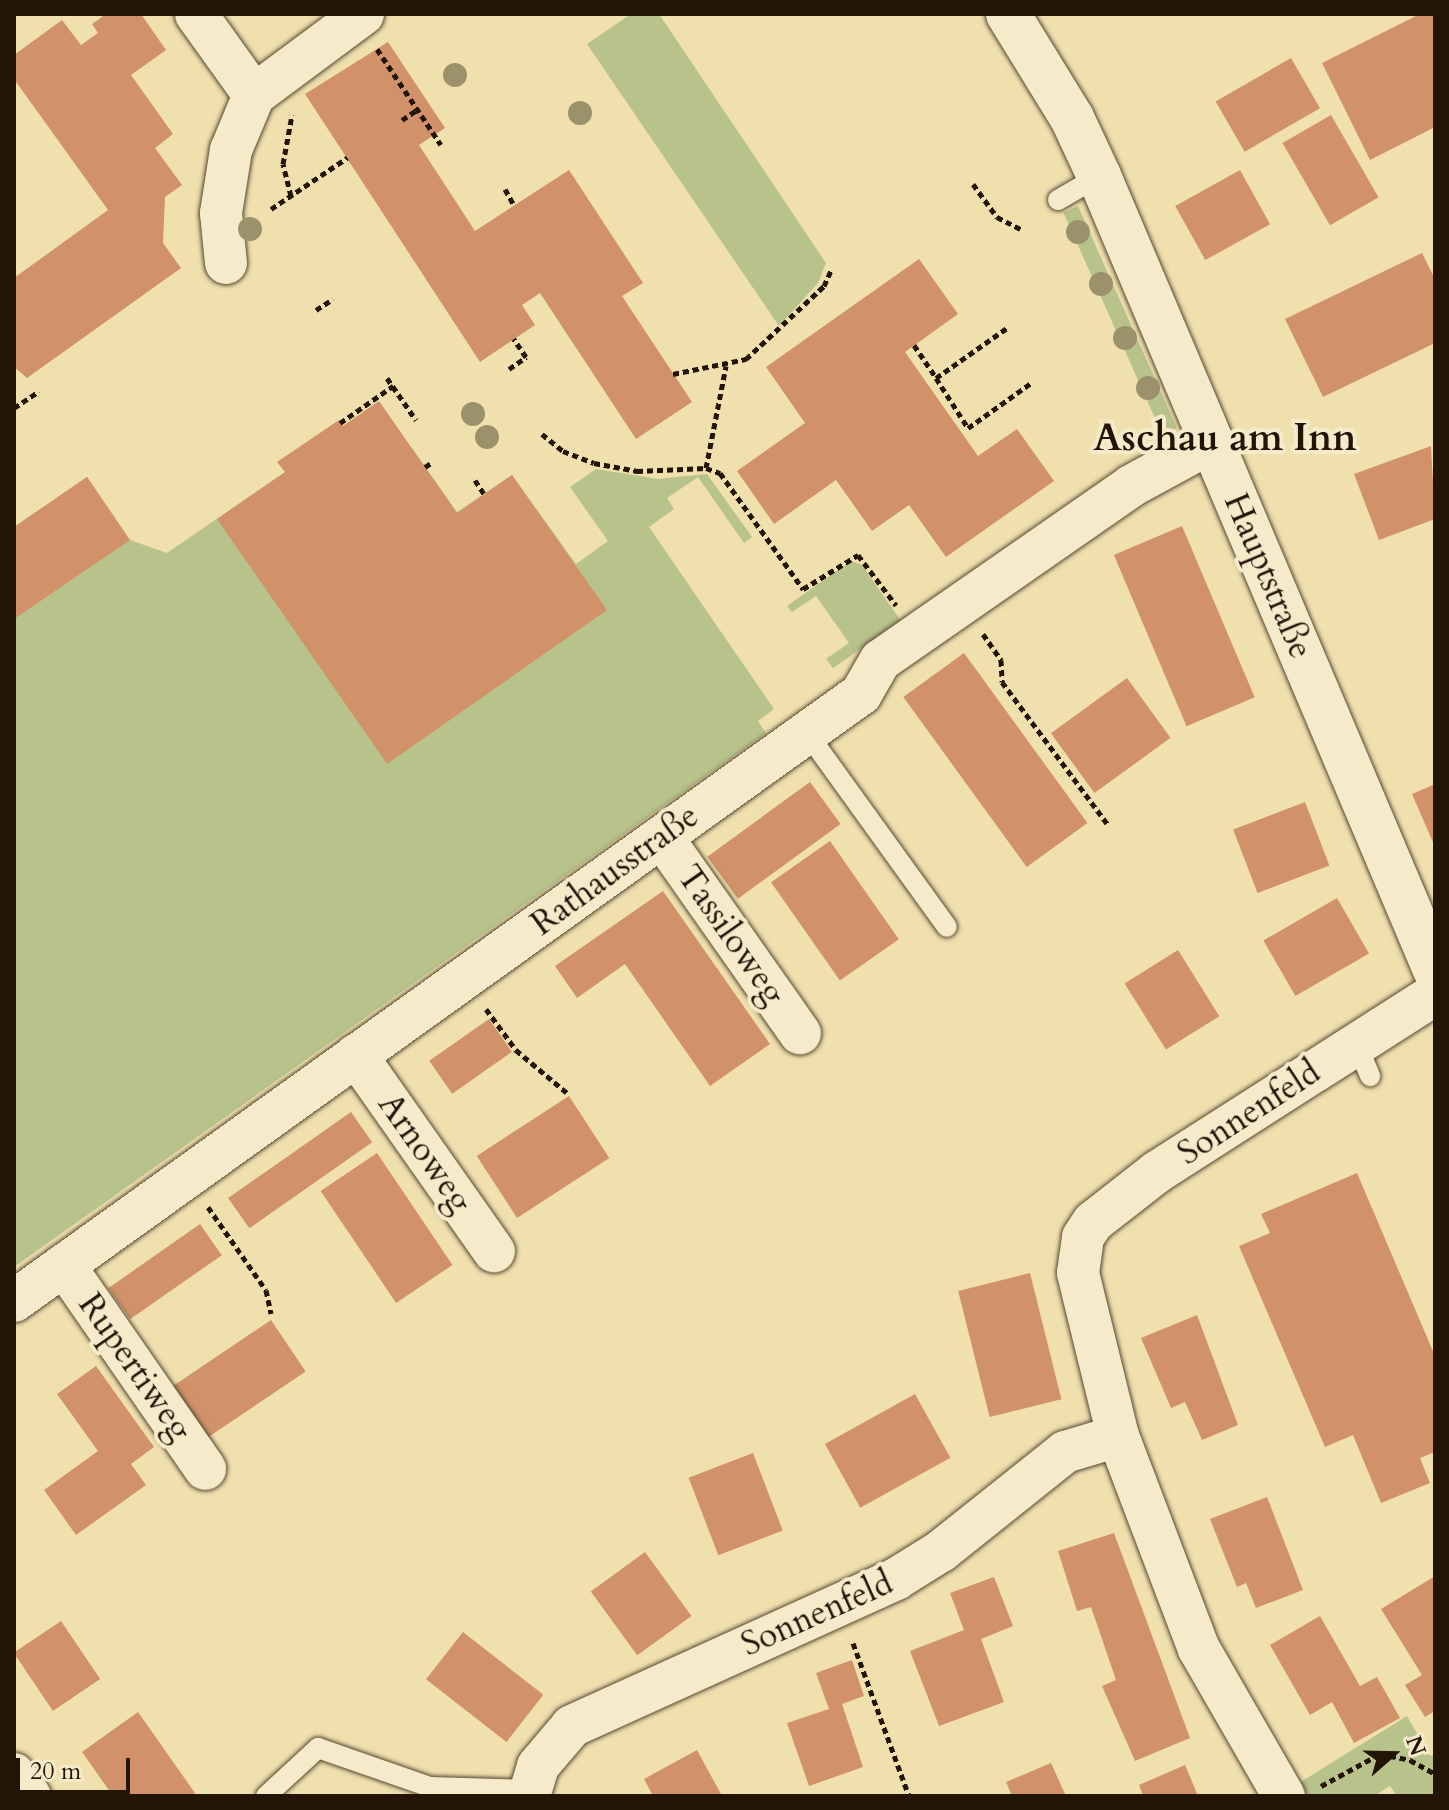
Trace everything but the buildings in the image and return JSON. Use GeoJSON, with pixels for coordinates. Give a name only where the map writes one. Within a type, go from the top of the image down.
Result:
{"type":"FeatureCollection","features":[{"type":"Feature","properties":{"kind":"main road","name":"Hauptstraße"},"geometry":{"type":"LineString","coordinates":[[1008,14],[1072,118],[1099,176],[1431,950]]}},
{"type":"Feature","properties":{"kind":"street"},"geometry":{"type":"LineString","coordinates":[[196,14],[254,95]]}},
{"type":"Feature","properties":{"kind":"street"},"geometry":{"type":"LineString","coordinates":[[226,263],[221,213],[231,150],[254,95],[360,16]]}},
{"type":"Feature","properties":{"kind":"street","name":"Rathausstraße"},"geometry":{"type":"LineString","coordinates":[[14,1301],[861,694],[881,660],[961,604],[1126,477],[1212,442]]}},
{"type":"Feature","properties":{"kind":"street","name":"Tassiloweg"},"geometry":{"type":"LineString","coordinates":[[662,837],[800,1033]]}},
{"type":"Feature","properties":{"kind":"street","name":"Sonnenfeld"},"geometry":{"type":"LineString","coordinates":[[1301,1792],[1199,1649],[1118,1436],[1078,1273],[1083,1237],[1125,1194],[1363,1060],[1435,994]]}},
{"type":"Feature","properties":{"kind":"street","name":"Arnoweg"},"geometry":{"type":"LineString","coordinates":[[356,1055],[494,1251]]}},
{"type":"Feature","properties":{"kind":"street","name":"Rupertiweg"},"geometry":{"type":"LineString","coordinates":[[64,1265],[205,1469]]}},
{"type":"Feature","properties":{"kind":"street","name":"Sonnenfeld"},"geometry":{"type":"LineString","coordinates":[[530,1793],[538,1766],[572,1726],[896,1579],[941,1551],[1065,1452],[1118,1436]]}},
{"type":"Feature","properties":{"kind":"street"},"geometry":{"type":"LineString","coordinates":[[14,1774],[30,1796]]}},
{"type":"Feature","properties":{"kind":"lane"},"geometry":{"type":"LineString","coordinates":[[1058,200],[1099,176]]}},
{"type":"Feature","properties":{"kind":"lane"},"geometry":{"type":"LineString","coordinates":[[807,733],[947,927]]}},
{"type":"Feature","properties":{"kind":"lane"},"geometry":{"type":"LineString","coordinates":[[266,1796],[318,1748],[430,1787],[530,1793]]}},
{"type":"Feature","properties":{"kind":"path"},"geometry":{"type":"LineString","coordinates":[[360,16],[441,145]]}},
{"type":"Feature","properties":{"kind":"path"},"geometry":{"type":"LineString","coordinates":[[291,196],[283,164],[293,108]]}},
{"type":"Feature","properties":{"kind":"path"},"geometry":{"type":"LineString","coordinates":[[402,120],[417,110]]}},
{"type":"Feature","properties":{"kind":"path"},"geometry":{"type":"LineString","coordinates":[[271,209],[347,158]]}},
{"type":"Feature","properties":{"kind":"path"},"geometry":{"type":"LineString","coordinates":[[973,184],[997,217],[1024,231]]}},
{"type":"Feature","properties":{"kind":"path"},"geometry":{"type":"LineString","coordinates":[[505,189],[514,205]]}},
{"type":"Feature","properties":{"kind":"path"},"geometry":{"type":"LineString","coordinates":[[673,374],[726,366],[746,359],[781,330],[824,286],[831,270]]}},
{"type":"Feature","properties":{"kind":"path"},"geometry":{"type":"LineString","coordinates":[[316,310],[333,299]]}},
{"type":"Feature","properties":{"kind":"path"},"geometry":{"type":"LineString","coordinates":[[936,378],[1007,328]]}},
{"type":"Feature","properties":{"kind":"path"},"geometry":{"type":"LineString","coordinates":[[509,369],[526,357],[514,339]]}},
{"type":"Feature","properties":{"kind":"path"},"geometry":{"type":"LineString","coordinates":[[914,345],[968,428],[1031,383]]}},
{"type":"Feature","properties":{"kind":"path"},"geometry":{"type":"LineString","coordinates":[[706,468],[726,366]]}},
{"type":"Feature","properties":{"kind":"path"},"geometry":{"type":"LineString","coordinates":[[387,378],[416,420]]}},
{"type":"Feature","properties":{"kind":"path"},"geometry":{"type":"LineString","coordinates":[[340,423],[393,386]]}},
{"type":"Feature","properties":{"kind":"path"},"geometry":{"type":"LineString","coordinates":[[14,408],[39,391]]}},
{"type":"Feature","properties":{"kind":"path"},"geometry":{"type":"LineString","coordinates":[[542,434],[563,451],[594,463],[637,471],[706,468],[720,473],[803,589],[858,555],[916,635]]}},
{"type":"Feature","properties":{"kind":"path"},"geometry":{"type":"LineString","coordinates":[[475,480],[484,494]]}},
{"type":"Feature","properties":{"kind":"path"},"geometry":{"type":"LineString","coordinates":[[961,604],[1001,660],[1002,682],[1109,826]]}},
{"type":"Feature","properties":{"kind":"path"},"geometry":{"type":"LineString","coordinates":[[464,979],[516,1050],[567,1093]]}},
{"type":"Feature","properties":{"kind":"path"},"geometry":{"type":"LineString","coordinates":[[187,1177],[266,1290],[271,1313]]}},
{"type":"Feature","properties":{"kind":"path"},"geometry":{"type":"LineString","coordinates":[[838,1605],[909,1796]]}},
{"type":"Feature","properties":{"kind":"path"},"geometry":{"type":"LineString","coordinates":[[1301,1792],[1380,1754],[1398,1756],[1435,1774]]}},
{"type":"Feature","properties":{"kind":"green space"},"geometry":{"type":"Polygon","coordinates":[[[631,14],[659,14],[826,263],[818,283],[779,326],[587,44],[631,14]]]}},
{"type":"Feature","properties":{"kind":"green space"},"geometry":{"type":"Polygon","coordinates":[[[1078,206],[1177,428],[1162,434],[1063,213],[1078,206]]]}},
{"type":"Feature","properties":{"kind":"green space"},"geometry":{"type":"Polygon","coordinates":[[[412,448],[457,512],[512,475],[576,564],[608,541],[570,487],[596,469],[658,479],[707,474],[752,537],[744,543],[698,477],[667,498],[674,509],[649,527],[774,709],[758,721],[766,733],[14,1267],[14,527],[87,477],[130,540],[167,553],[285,472],[315,515],[412,448]]]}},
{"type":"Feature","properties":{"kind":"green space"},"geometry":{"type":"Polygon","coordinates":[[[851,561],[862,565],[901,621],[833,668],[826,659],[849,643],[816,596],[792,612],[787,606],[851,561]]]}},
{"type":"Feature","properties":{"kind":"green space"},"geometry":{"type":"Polygon","coordinates":[[[1407,1716],[1430,1756],[1435,1754],[1435,1796],[1397,1796],[1390,1786],[1374,1796],[1307,1796],[1299,1783],[1407,1716]]]}},
{"type":"Feature","properties":{"kind":"district","name":"Aschau am Inn"},"geometry":{"type":"Point","coordinates":[1225,439]}}]}
